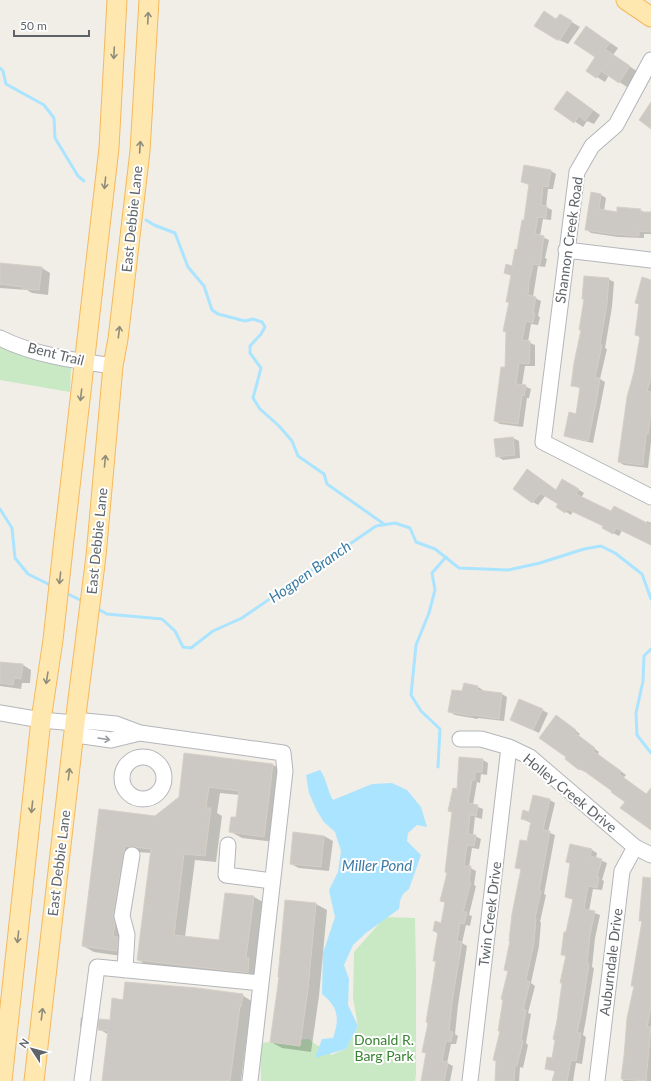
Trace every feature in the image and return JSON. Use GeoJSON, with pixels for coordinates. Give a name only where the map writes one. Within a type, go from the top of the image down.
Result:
{"type":"FeatureCollection","features":[{"type":"Feature","properties":{"kind":"main road"},"geometry":{"type":"LineString","coordinates":[[2,1081],[3,1049],[41,720],[54,640],[64,539],[109,148],[117,0]]}},
{"type":"Feature","properties":{"kind":"main road","name":"East Debbie Lane"},"geometry":{"type":"LineString","coordinates":[[34,1081],[75,723],[96,556],[113,366],[118,339],[140,151],[148,0]]}},
{"type":"Feature","properties":{"kind":"main road"},"geometry":{"type":"LineString","coordinates":[[626,0],[651,17]]}},
{"type":"Feature","properties":{"kind":"street","name":"Shannon Creek Road"},"geometry":{"type":"LineString","coordinates":[[651,60],[616,125],[592,146],[577,172],[542,442],[651,497]]}},
{"type":"Feature","properties":{"kind":"street"},"geometry":{"type":"LineString","coordinates":[[566,250],[651,260]]}},
{"type":"Feature","properties":{"kind":"street","name":"Bent Trail"},"geometry":{"type":"LineString","coordinates":[[0,338],[35,351],[85,362],[113,366]]}},
{"type":"Feature","properties":{"kind":"street"},"geometry":{"type":"LineString","coordinates":[[0,713],[41,720],[75,723],[85,721],[116,724],[140,733],[283,753],[285,771],[250,1081]]}},
{"type":"Feature","properties":{"kind":"street"},"geometry":{"type":"LineString","coordinates":[[139,756],[140,733]]}},
{"type":"Feature","properties":{"kind":"street","name":"Holley Creek Drive"},"geometry":{"type":"LineString","coordinates":[[460,739],[481,739],[509,747],[530,757],[635,847],[651,855]]}},
{"type":"Feature","properties":{"kind":"street","name":"Twin Creek Drive"},"geometry":{"type":"LineString","coordinates":[[470,1081],[509,747]]}},
{"type":"Feature","properties":{"kind":"street"},"geometry":{"type":"LineString","coordinates":[[228,845],[226,875],[272,881]]}},
{"type":"Feature","properties":{"kind":"street","name":"Auburndale Drive"},"geometry":{"type":"LineString","coordinates":[[597,1081],[622,871],[635,847]]}},
{"type":"Feature","properties":{"kind":"street"},"geometry":{"type":"LineString","coordinates":[[125,970],[127,934],[122,916],[132,855]]}},
{"type":"Feature","properties":{"kind":"street"},"geometry":{"type":"LineString","coordinates":[[82,1081],[97,967],[261,983]]}},
{"type":"Feature","properties":{"kind":"green space"},"geometry":{"type":"Polygon","coordinates":[[[0,346],[20,355],[71,368],[70,392],[0,380],[0,346]]]}},
{"type":"Feature","properties":{"kind":"green space","name":"Donald R. Barg Park"},"geometry":{"type":"Polygon","coordinates":[[[385,917],[415,918],[415,1081],[261,1081],[260,1043],[308,1039],[331,1055],[346,1049],[358,1026],[353,998],[354,952],[385,917]]]}},
{"type":"Feature","properties":{"kind":"water","name":"Miller Pond"},"geometry":{"type":"Polygon","coordinates":[[[320,770],[333,800],[372,784],[392,783],[407,790],[421,807],[427,827],[417,825],[408,833],[407,841],[421,855],[409,889],[403,894],[400,901],[399,909],[366,933],[353,945],[344,965],[349,979],[348,1005],[358,1026],[346,1049],[315,1058],[322,1039],[333,1038],[337,1019],[334,1008],[322,994],[323,953],[335,917],[329,890],[338,872],[341,851],[335,832],[324,822],[309,793],[306,775],[320,770]]]}},
{"type":"Feature","properties":{"kind":"building"},"geometry":{"type":"Polygon","coordinates":[[[544,11],[556,19],[560,14],[572,21],[560,40],[557,40],[534,26],[544,11]]]}},
{"type":"Feature","properties":{"kind":"building"},"geometry":{"type":"Polygon","coordinates":[[[586,26],[610,43],[605,49],[630,66],[619,83],[601,71],[596,78],[586,71],[595,57],[574,43],[586,26]]]}},
{"type":"Feature","properties":{"kind":"building"},"geometry":{"type":"Polygon","coordinates":[[[567,91],[593,110],[585,121],[579,116],[574,123],[554,109],[567,91]]]}},
{"type":"Feature","properties":{"kind":"building"},"geometry":{"type":"Polygon","coordinates":[[[651,102],[651,129],[639,120],[651,102]]]}},
{"type":"Feature","properties":{"kind":"building"},"geometry":{"type":"Polygon","coordinates":[[[524,165],[551,170],[548,187],[543,186],[541,205],[547,206],[546,218],[538,217],[535,234],[544,236],[540,265],[533,264],[529,282],[528,295],[536,297],[533,313],[535,313],[533,323],[526,321],[522,340],[530,341],[529,364],[519,363],[516,384],[526,385],[524,396],[522,395],[518,424],[494,421],[501,367],[505,367],[506,332],[503,331],[509,302],[506,302],[511,275],[504,273],[506,264],[512,266],[515,249],[517,250],[522,220],[524,220],[529,184],[521,182],[524,165]]]}},
{"type":"Feature","properties":{"kind":"building"},"geometry":{"type":"Polygon","coordinates":[[[591,192],[601,194],[599,209],[617,212],[617,207],[641,209],[640,212],[651,212],[651,232],[639,231],[639,236],[585,230],[591,192]]]}},
{"type":"Feature","properties":{"kind":"building"},"geometry":{"type":"Polygon","coordinates":[[[0,263],[42,267],[39,290],[22,289],[23,287],[0,284],[0,263]]]}},
{"type":"Feature","properties":{"kind":"building"},"geometry":{"type":"Polygon","coordinates":[[[584,276],[609,278],[607,304],[600,345],[602,345],[595,378],[600,378],[588,441],[564,436],[569,412],[576,414],[580,387],[571,386],[581,330],[579,330],[584,299],[582,299],[584,276]]]}},
{"type":"Feature","properties":{"kind":"building"},"geometry":{"type":"Polygon","coordinates":[[[642,277],[651,280],[651,378],[647,391],[651,392],[651,412],[648,434],[646,434],[643,465],[618,462],[627,397],[634,372],[640,336],[635,335],[639,304],[635,303],[642,277]]]}},
{"type":"Feature","properties":{"kind":"building"},"geometry":{"type":"Polygon","coordinates":[[[513,437],[515,455],[496,457],[494,439],[513,437]]]}},
{"type":"Feature","properties":{"kind":"building"},"geometry":{"type":"Polygon","coordinates":[[[527,469],[556,490],[562,479],[579,489],[576,494],[611,511],[614,506],[651,525],[651,545],[616,528],[613,534],[602,528],[603,526],[567,509],[565,513],[556,507],[558,504],[540,493],[532,503],[513,489],[527,469]]]}},
{"type":"Feature","properties":{"kind":"building"},"geometry":{"type":"Polygon","coordinates":[[[0,662],[23,664],[21,679],[14,678],[13,685],[0,683],[0,662]]]}},
{"type":"Feature","properties":{"kind":"building"},"geometry":{"type":"Polygon","coordinates":[[[464,683],[478,686],[477,690],[502,693],[499,719],[448,712],[452,690],[462,691],[464,683]]]}},
{"type":"Feature","properties":{"kind":"building"},"geometry":{"type":"Polygon","coordinates":[[[519,699],[543,709],[533,730],[510,720],[519,699]]]}},
{"type":"Feature","properties":{"kind":"building"},"geometry":{"type":"Polygon","coordinates":[[[556,715],[576,730],[574,732],[595,748],[593,751],[621,771],[619,774],[646,794],[651,788],[651,830],[620,808],[625,802],[611,792],[612,791],[580,768],[579,770],[565,759],[566,757],[539,738],[556,715]]]}},
{"type":"Feature","properties":{"kind":"building"},"geometry":{"type":"Polygon","coordinates":[[[184,753],[273,764],[264,837],[229,832],[231,817],[236,817],[239,791],[209,787],[206,808],[211,808],[205,856],[184,854],[174,935],[219,940],[225,893],[254,896],[246,958],[249,958],[248,973],[137,960],[151,849],[125,846],[113,915],[115,924],[113,936],[118,937],[117,951],[82,946],[99,809],[155,816],[179,797],[184,753]]]}},
{"type":"Feature","properties":{"kind":"building"},"geometry":{"type":"Polygon","coordinates":[[[459,757],[483,759],[482,772],[475,772],[475,780],[472,780],[468,803],[478,805],[476,816],[470,815],[468,834],[476,835],[474,846],[467,845],[464,866],[471,866],[469,881],[471,882],[463,912],[467,912],[464,924],[460,923],[457,941],[462,942],[452,1002],[449,1031],[453,1032],[451,1042],[446,1041],[442,1061],[448,1062],[444,1081],[421,1081],[426,1053],[422,1052],[428,1023],[426,1022],[436,961],[433,961],[438,932],[433,931],[435,921],[441,923],[445,902],[440,901],[447,873],[445,872],[452,812],[448,811],[453,788],[457,789],[459,757]]]}},
{"type":"Feature","properties":{"kind":"building"},"geometry":{"type":"Polygon","coordinates":[[[533,795],[550,799],[543,830],[550,831],[539,891],[541,891],[535,918],[534,943],[526,980],[530,982],[523,1010],[526,1010],[521,1040],[523,1041],[517,1066],[515,1065],[514,1081],[495,1081],[496,1061],[493,1060],[500,1031],[498,1031],[503,1000],[501,999],[508,971],[504,970],[510,941],[512,914],[521,869],[515,868],[520,840],[527,841],[531,821],[521,819],[523,810],[529,812],[533,795]]]}},
{"type":"Feature","properties":{"kind":"building"},"geometry":{"type":"Polygon","coordinates":[[[293,832],[324,836],[321,867],[290,864],[293,832]]]}},
{"type":"Feature","properties":{"kind":"building"},"geometry":{"type":"Polygon","coordinates":[[[570,844],[592,849],[590,856],[602,859],[597,877],[599,877],[597,888],[588,886],[584,909],[595,911],[590,935],[587,964],[589,964],[577,1033],[581,1033],[576,1061],[571,1060],[567,1081],[552,1081],[555,1071],[545,1069],[547,1057],[552,1058],[555,1040],[553,1039],[562,983],[560,983],[566,955],[561,955],[564,932],[566,932],[573,899],[565,897],[570,863],[566,862],[570,844]]]}},
{"type":"Feature","properties":{"kind":"building"},"geometry":{"type":"Polygon","coordinates":[[[643,877],[651,878],[651,1007],[647,1027],[651,1027],[646,1081],[621,1079],[627,1018],[634,986],[631,986],[642,921],[639,921],[643,877]]]}},
{"type":"Feature","properties":{"kind":"building"},"geometry":{"type":"Polygon","coordinates":[[[285,900],[316,903],[308,989],[300,1046],[270,1042],[279,977],[285,900]]]}},
{"type":"Feature","properties":{"kind":"building"},"geometry":{"type":"Polygon","coordinates":[[[125,982],[197,988],[243,994],[230,1081],[102,1081],[108,1031],[98,1030],[99,1019],[110,1020],[112,998],[123,1000],[125,982]]]}},
{"type":"Feature","properties":{"kind":"waterway"},"geometry":{"type":"LineString","coordinates":[[0,68],[3,71],[6,84],[44,105],[54,118],[55,138],[78,176],[84,181]]}},
{"type":"Feature","properties":{"kind":"waterway"},"geometry":{"type":"LineString","coordinates":[[146,220],[154,225],[175,233],[188,267],[204,286],[212,310],[218,314],[245,321],[253,319],[262,322],[265,327],[250,346],[250,353],[261,368],[253,398],[260,409],[279,426],[292,441],[298,456],[324,474],[327,484],[384,524]]}},
{"type":"Feature","properties":{"kind":"waterway","name":"Hogpen Branch"},"geometry":{"type":"LineString","coordinates":[[0,509],[12,528],[15,558],[28,574],[52,586]]}},
{"type":"Feature","properties":{"kind":"waterway","name":"Hogpen Branch"},"geometry":{"type":"LineString","coordinates":[[96,608],[107,614],[162,619],[175,631],[183,647],[191,648],[213,631],[242,618],[376,526],[395,523],[410,528],[416,542],[435,549],[459,568],[508,570],[540,563],[584,549],[601,546],[615,553],[642,574],[651,599]]}},
{"type":"Feature","properties":{"kind":"waterway"},"geometry":{"type":"LineString","coordinates":[[438,767],[440,729],[421,711],[411,695],[416,645],[429,613],[435,590],[432,573],[446,557]]}},
{"type":"Feature","properties":{"kind":"waterway","name":"Hogpen Branch"},"geometry":{"type":"LineString","coordinates":[[64,592],[84,602]]}},
{"type":"Feature","properties":{"kind":"waterway","name":"Hogpen Branch"},"geometry":{"type":"LineString","coordinates":[[651,649],[644,656],[643,681],[636,713],[637,735],[651,753]]}}]}
